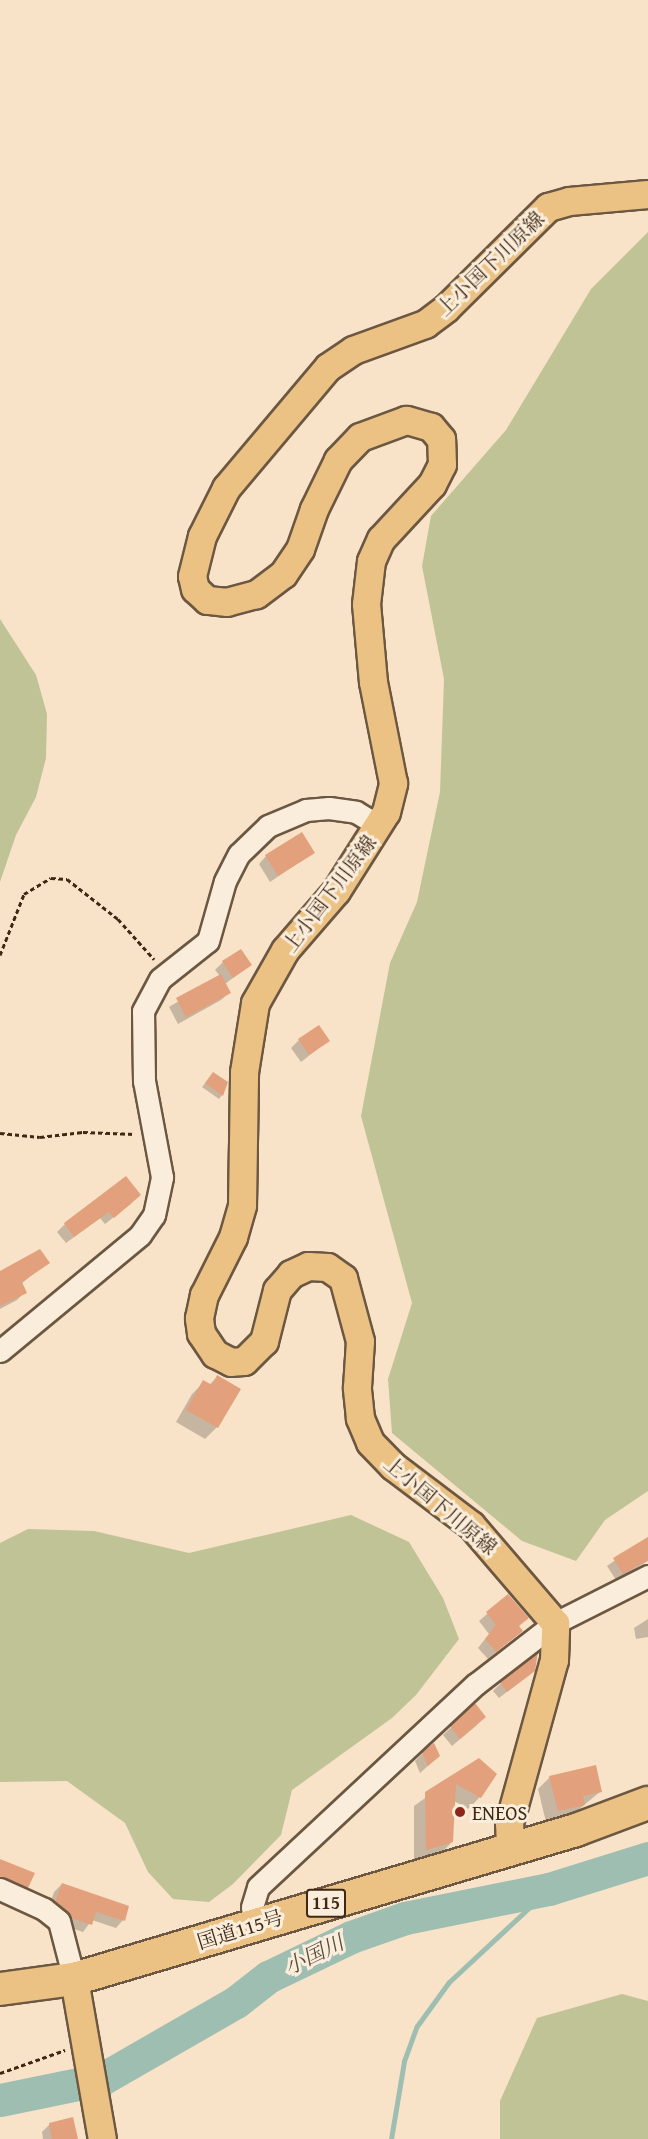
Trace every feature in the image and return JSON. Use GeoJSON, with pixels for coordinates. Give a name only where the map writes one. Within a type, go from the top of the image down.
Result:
{"type":"FeatureCollection","features":[{"type":"Feature","properties":{"kind":"highway","name":"国道115号"},"geometry":{"type":"LineString","coordinates":[[0,1989],[74,1979],[576,1830],[648,1803]]}},
{"type":"Feature","properties":{"kind":"main road","name":"上小国下川原線"},"geometry":{"type":"LineString","coordinates":[[555,1623],[471,1525],[393,1466],[370,1442],[360,1418],[357,1387],[360,1341],[343,1278],[327,1267],[308,1266],[291,1274],[276,1290],[264,1341],[244,1361],[231,1362],[215,1354],[201,1333],[204,1295],[233,1237],[242,1205],[244,1072],[255,1003],[285,950],[336,891],[387,812],[393,783],[373,682],[366,604],[371,561],[381,539],[432,484],[442,464],[441,439],[431,427],[406,420],[360,437],[338,460],[314,509],[300,549],[283,574],[256,594],[227,602],[207,600],[195,589],[192,576],[202,536],[226,488],[328,367],[353,350],[425,324],[446,308],[548,207],[569,201],[648,194]]}},
{"type":"Feature","properties":{"kind":"main road"},"geometry":{"type":"LineString","coordinates":[[510,1848],[509,1823],[554,1660],[555,1623]]}},
{"type":"Feature","properties":{"kind":"main road"},"geometry":{"type":"LineString","coordinates":[[74,1979],[102,2139]]}},
{"type":"Feature","properties":{"kind":"street"},"geometry":{"type":"LineString","coordinates":[[0,1351],[75,1292],[149,1224],[158,1207],[162,1177],[144,1081],[143,1011],[154,987],[165,974],[208,941],[225,881],[239,854],[268,826],[306,810],[329,808],[356,812],[379,825]]}},
{"type":"Feature","properties":{"kind":"street"},"geometry":{"type":"LineString","coordinates":[[255,1925],[252,1913],[254,1892],[271,1873],[476,1684],[555,1623],[648,1576]]}},
{"type":"Feature","properties":{"kind":"street"},"geometry":{"type":"LineString","coordinates":[[0,1889],[44,1910],[59,1921],[74,1979]]}},
{"type":"Feature","properties":{"kind":"path"},"geometry":{"type":"LineString","coordinates":[[0,955],[24,894],[51,878],[67,879],[118,918],[165,974]]}},
{"type":"Feature","properties":{"kind":"path"},"geometry":{"type":"LineString","coordinates":[[0,1133],[40,1137],[83,1132],[154,1134]]}},
{"type":"Feature","properties":{"kind":"path"},"geometry":{"type":"LineString","coordinates":[[0,2073],[87,2043]]}},
{"type":"Feature","properties":{"kind":"green space"},"geometry":{"type":"Polygon","coordinates":[[[648,232],[648,1491],[605,1520],[576,1561],[522,1541],[392,1433],[388,1379],[412,1303],[361,1116],[390,963],[417,902],[440,792],[444,679],[422,566],[431,516],[506,430],[591,289],[648,232]]]}},
{"type":"Feature","properties":{"kind":"green space"},"geometry":{"type":"Polygon","coordinates":[[[0,619],[36,675],[47,714],[46,758],[36,797],[16,835],[0,882],[0,619]]]}},
{"type":"Feature","properties":{"kind":"green space"},"geometry":{"type":"Polygon","coordinates":[[[351,1515],[409,1542],[443,1598],[459,1639],[416,1695],[392,1718],[292,1790],[281,1835],[233,1884],[209,1902],[173,1899],[148,1872],[125,1823],[67,1781],[0,1782],[0,1543],[28,1529],[94,1531],[189,1553],[351,1515]]]}},
{"type":"Feature","properties":{"kind":"green space"},"geometry":{"type":"Polygon","coordinates":[[[622,1994],[648,2001],[648,2139],[500,2139],[500,2101],[537,2018],[622,1994]]]}},
{"type":"Feature","properties":{"kind":"building"},"geometry":{"type":"Polygon","coordinates":[[[302,832],[315,853],[278,876],[265,855],[302,832]]]}},
{"type":"Feature","properties":{"kind":"building"},"geometry":{"type":"Polygon","coordinates":[[[241,949],[252,965],[233,978],[222,961],[241,949]]]}},
{"type":"Feature","properties":{"kind":"building"},"geometry":{"type":"Polygon","coordinates":[[[221,974],[231,993],[186,1017],[176,998],[221,974]]]}},
{"type":"Feature","properties":{"kind":"building"},"geometry":{"type":"Polygon","coordinates":[[[319,1025],[330,1041],[309,1055],[298,1039],[319,1025]]]}},
{"type":"Feature","properties":{"kind":"building"},"geometry":{"type":"Polygon","coordinates":[[[213,1072],[228,1082],[223,1096],[205,1083],[213,1072]]]}},
{"type":"Feature","properties":{"kind":"building"},"geometry":{"type":"Polygon","coordinates":[[[126,1176],[141,1195],[114,1218],[109,1212],[74,1237],[64,1223],[126,1176]]]}},
{"type":"Feature","properties":{"kind":"building"},"geometry":{"type":"Polygon","coordinates":[[[40,1249],[50,1263],[22,1282],[27,1293],[0,1306],[0,1271],[40,1249]]]}},
{"type":"Feature","properties":{"kind":"building"},"geometry":{"type":"Polygon","coordinates":[[[217,1375],[241,1389],[218,1428],[186,1410],[203,1380],[212,1385],[217,1375]]]}},
{"type":"Feature","properties":{"kind":"building"},"geometry":{"type":"Polygon","coordinates":[[[648,1537],[648,1560],[623,1574],[613,1558],[648,1537]]]}},
{"type":"Feature","properties":{"kind":"building"},"geometry":{"type":"Polygon","coordinates":[[[508,1594],[529,1618],[519,1626],[523,1631],[496,1652],[485,1639],[496,1625],[486,1612],[508,1594]]]}},
{"type":"Feature","properties":{"kind":"building"},"geometry":{"type":"Polygon","coordinates":[[[538,1652],[535,1671],[507,1692],[500,1682],[538,1652]]]}},
{"type":"Feature","properties":{"kind":"building"},"geometry":{"type":"Polygon","coordinates":[[[475,1703],[486,1717],[460,1739],[450,1726],[475,1703]]]}},
{"type":"Feature","properties":{"kind":"building"},"geometry":{"type":"Polygon","coordinates":[[[434,1743],[440,1756],[428,1766],[422,1752],[434,1743]]]}},
{"type":"Feature","properties":{"kind":"building"},"geometry":{"type":"Polygon","coordinates":[[[479,1758],[497,1774],[481,1798],[456,1784],[453,1842],[426,1850],[425,1792],[479,1758]]]}},
{"type":"Feature","properties":{"kind":"building"},"geometry":{"type":"Polygon","coordinates":[[[596,1765],[602,1792],[583,1796],[585,1805],[558,1811],[549,1776],[596,1765]]]}},
{"type":"Feature","properties":{"kind":"building"},"geometry":{"type":"Polygon","coordinates":[[[0,1859],[35,1873],[28,1888],[0,1876],[0,1859]]]}},
{"type":"Feature","properties":{"kind":"building"},"geometry":{"type":"Polygon","coordinates":[[[62,1883],[129,1906],[125,1921],[96,1912],[92,1925],[71,1918],[55,1902],[62,1883]]]}},
{"type":"Feature","properties":{"kind":"building"},"geometry":{"type":"Polygon","coordinates":[[[73,2117],[78,2139],[52,2139],[49,2123],[73,2117]]]}},
{"type":"Feature","properties":{"kind":"waterway","name":"小国川"},"geometry":{"type":"LineString","coordinates":[[0,2100],[102,2079],[236,2002],[268,1977],[351,1937],[405,1918],[549,1889],[648,1858]]}},
{"type":"Feature","properties":{"kind":"waterway"},"geometry":{"type":"LineString","coordinates":[[391,2139],[404,2061],[417,2026],[449,1982],[549,1889]]}},
{"type":"Feature","properties":{"kind":"place","name":"ENEOS"},"geometry":{"type":"Point","coordinates":[460,1812]}}]}
